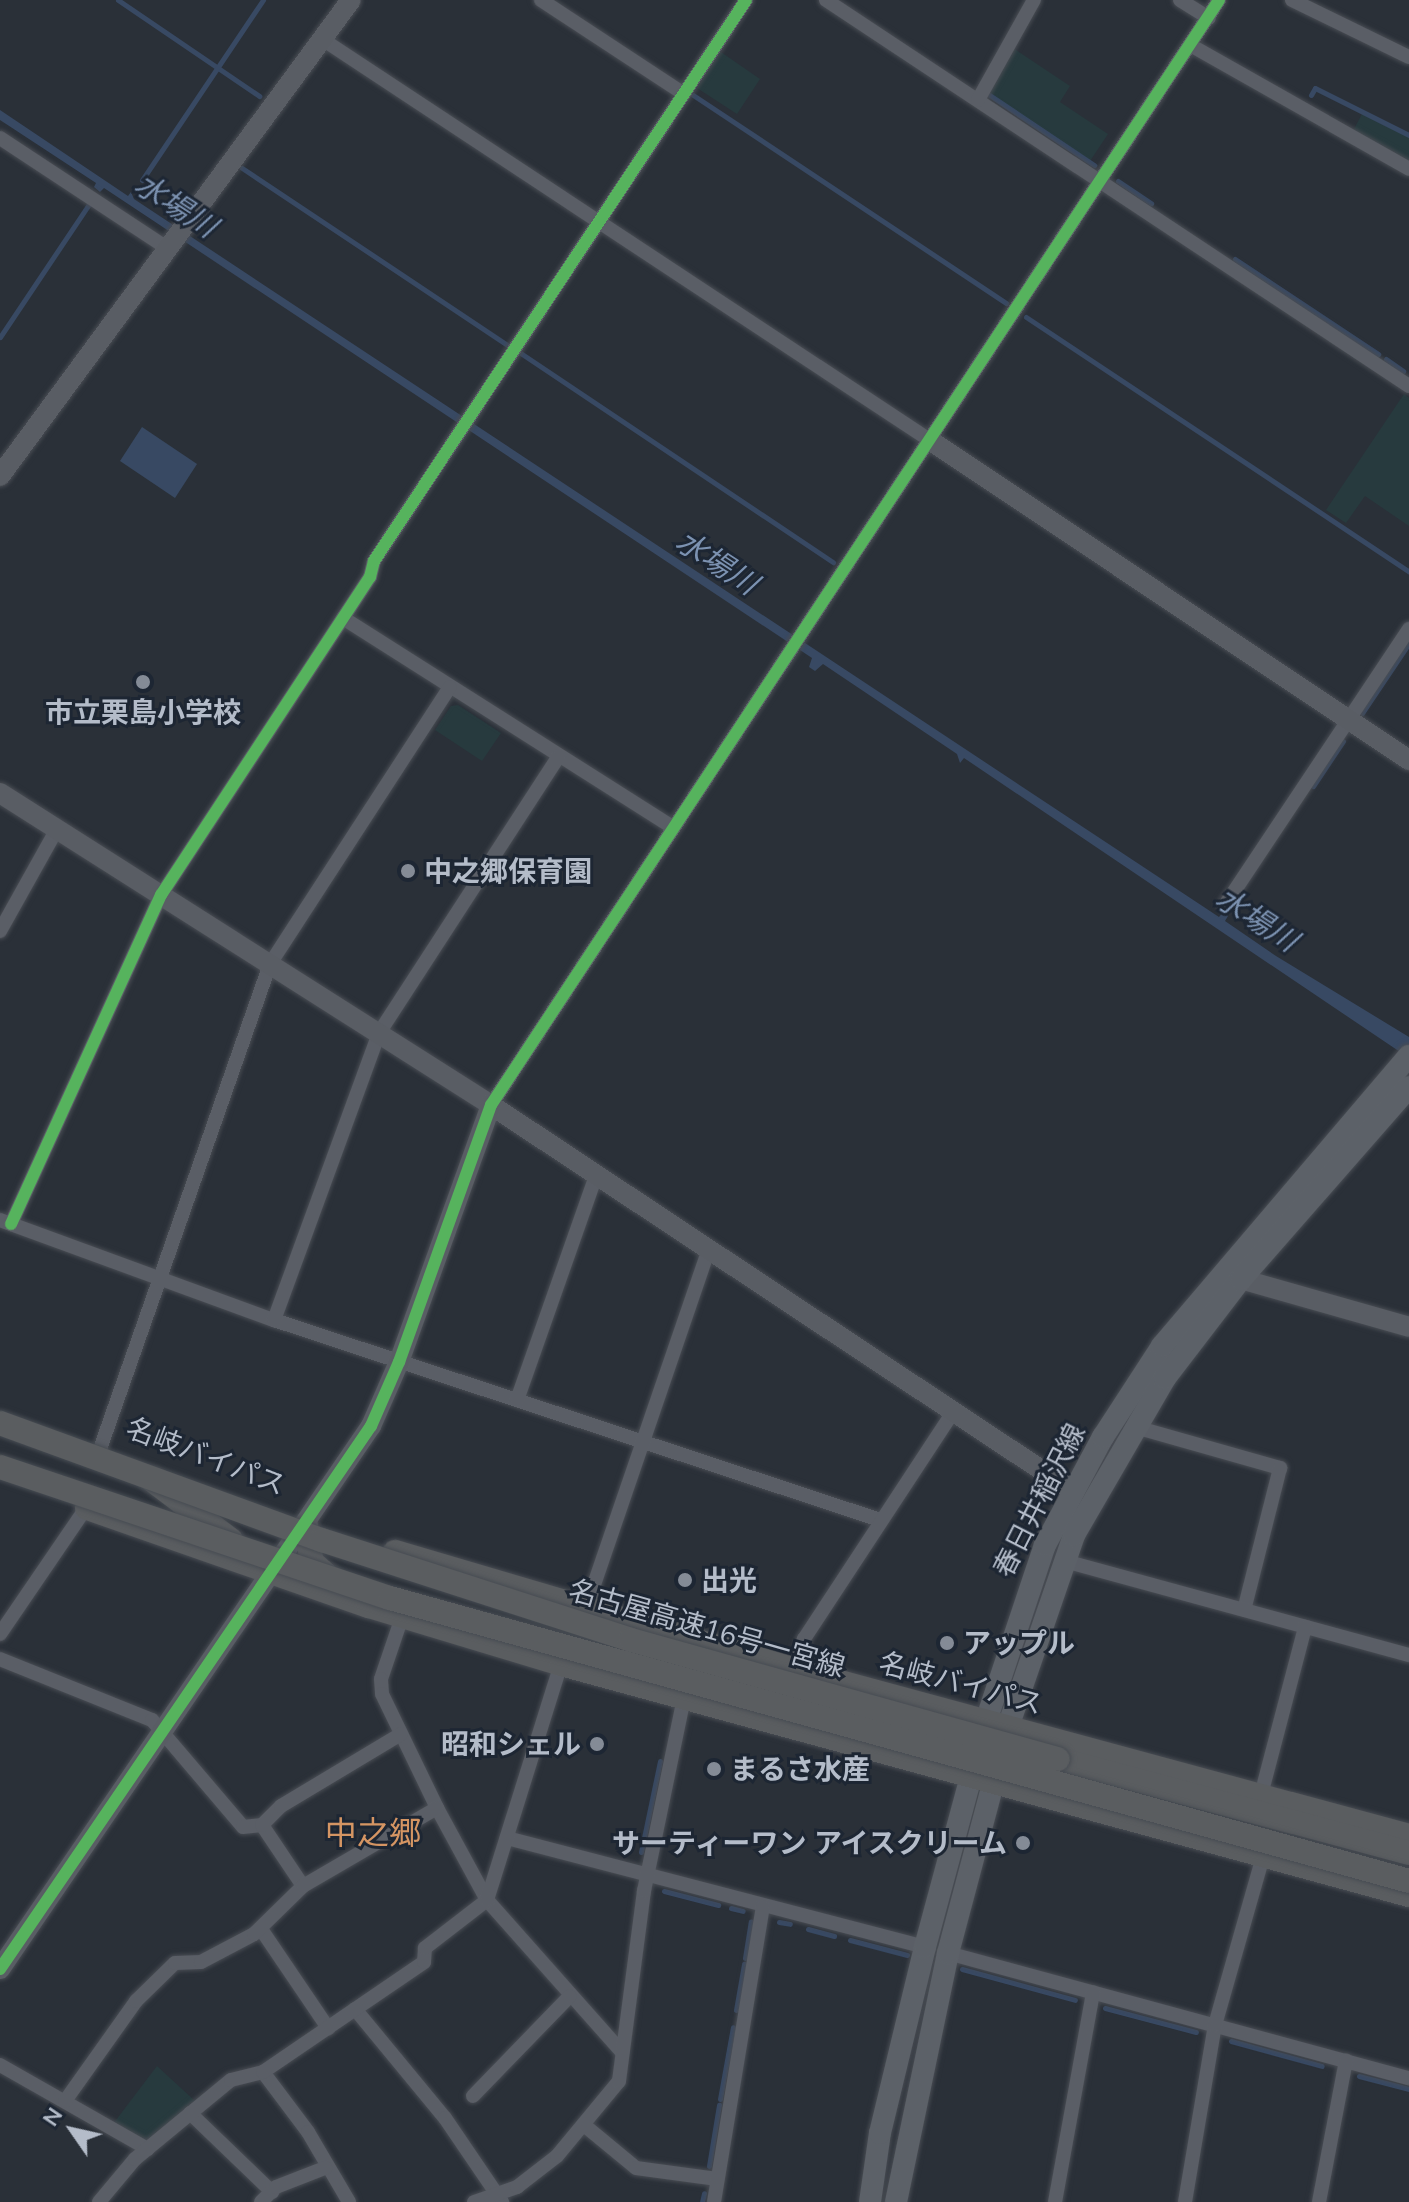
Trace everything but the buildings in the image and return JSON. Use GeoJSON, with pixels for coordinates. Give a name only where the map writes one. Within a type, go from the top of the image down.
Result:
{"type":"FeatureCollection","features":[{"type":"Feature","properties":{"kind":"highway","name":"名岐バイパス"},"geometry":{"type":"LineString","coordinates":[[0,1411],[306,1526],[796,1670],[1409,1836]]}},
{"type":"Feature","properties":{"kind":"highway","name":"名古屋高速16号一宮線"},"geometry":{"type":"LineString","coordinates":[[0,1423],[322,1540],[631,1640],[1409,1853]]}},
{"type":"Feature","properties":{"kind":"highway"},"geometry":{"type":"LineString","coordinates":[[100,1449],[141,1472],[214,1531],[257,1553],[271,1574]]}},
{"type":"Feature","properties":{"kind":"highway","name":"名古屋高速16号一宮線"},"geometry":{"type":"LineString","coordinates":[[0,1467],[390,1598],[1409,1881]]}},
{"type":"Feature","properties":{"kind":"highway"},"geometry":{"type":"LineString","coordinates":[[0,1475],[271,1574],[402,1617],[684,1698],[1409,1895]]}},
{"type":"Feature","properties":{"kind":"highway"},"geometry":{"type":"LineString","coordinates":[[306,1526],[312,1562],[369,1606]]}},
{"type":"Feature","properties":{"kind":"main road","name":"春日井稲沢線"},"geometry":{"type":"LineString","coordinates":[[997,1724],[1065,1561],[1135,1427],[1165,1378],[1406,1070]]}},
{"type":"Feature","properties":{"kind":"main road","name":"春日井稲沢線"},"geometry":{"type":"LineString","coordinates":[[896,2202],[1021,1605],[1073,1491],[1162,1346],[1406,1070]]}},
{"type":"Feature","properties":{"kind":"main road","name":"春日井稲沢線"},"geometry":{"type":"LineString","coordinates":[[870,2202],[880,2133],[925,1947],[984,1780]]}},
{"type":"Feature","properties":{"kind":"street"},"geometry":{"type":"LineString","coordinates":[[0,476],[351,0]]}},
{"type":"Feature","properties":{"kind":"street"},"geometry":{"type":"LineString","coordinates":[[541,0],[684,94]]}},
{"type":"Feature","properties":{"kind":"street"},"geometry":{"type":"LineString","coordinates":[[746,0],[374,561],[370,577],[161,895],[6,1222],[274,1320],[880,1520]]}},
{"type":"Feature","properties":{"kind":"street"},"geometry":{"type":"LineString","coordinates":[[826,0],[1409,385]]}},
{"type":"Feature","properties":{"kind":"street"},"geometry":{"type":"LineString","coordinates":[[978,100],[1034,0]]}},
{"type":"Feature","properties":{"kind":"street"},"geometry":{"type":"LineString","coordinates":[[1180,0],[1209,18]]}},
{"type":"Feature","properties":{"kind":"street"},"geometry":{"type":"LineString","coordinates":[[0,1969],[165,1733],[371,1426],[399,1362],[491,1105],[672,827],[1192,46],[1219,0]]}},
{"type":"Feature","properties":{"kind":"street"},"geometry":{"type":"LineString","coordinates":[[1292,0],[1409,57]]}},
{"type":"Feature","properties":{"kind":"street"},"geometry":{"type":"LineString","coordinates":[[322,39],[1409,760]]}},
{"type":"Feature","properties":{"kind":"street"},"geometry":{"type":"LineString","coordinates":[[1192,46],[1409,169]]}},
{"type":"Feature","properties":{"kind":"street"},"geometry":{"type":"LineString","coordinates":[[0,138],[169,245]]}},
{"type":"Feature","properties":{"kind":"street"},"geometry":{"type":"LineString","coordinates":[[343,618],[672,827]]}},
{"type":"Feature","properties":{"kind":"street"},"geometry":{"type":"LineString","coordinates":[[1225,905],[1409,629]]}},
{"type":"Feature","properties":{"kind":"street"},"geometry":{"type":"LineString","coordinates":[[100,1449],[270,964],[450,687]]}},
{"type":"Feature","properties":{"kind":"street"},"geometry":{"type":"LineString","coordinates":[[274,1320],[379,1033],[559,756]]}},
{"type":"Feature","properties":{"kind":"street"},"geometry":{"type":"LineString","coordinates":[[0,793],[491,1105],[1073,1491]]}},
{"type":"Feature","properties":{"kind":"street"},"geometry":{"type":"LineString","coordinates":[[0,931],[57,829]]}},
{"type":"Feature","properties":{"kind":"street"},"geometry":{"type":"LineString","coordinates":[[517,1400],[596,1176]]}},
{"type":"Feature","properties":{"kind":"street"},"geometry":{"type":"LineString","coordinates":[[586,1608],[640,1440],[709,1249]]}},
{"type":"Feature","properties":{"kind":"street"},"geometry":{"type":"LineString","coordinates":[[1241,1279],[1409,1327]]}},
{"type":"Feature","properties":{"kind":"street"},"geometry":{"type":"LineString","coordinates":[[796,1670],[804,1639],[953,1412]]}},
{"type":"Feature","properties":{"kind":"street"},"geometry":{"type":"LineString","coordinates":[[1135,1427],[1280,1468],[1244,1610]]}},
{"type":"Feature","properties":{"kind":"street"},"geometry":{"type":"LineString","coordinates":[[0,1634],[86,1508]]}},
{"type":"Feature","properties":{"kind":"street"},"geometry":{"type":"LineString","coordinates":[[1065,1561],[1409,1655]]}},
{"type":"Feature","properties":{"kind":"street"},"geometry":{"type":"LineString","coordinates":[[402,1617],[380,1686],[437,1808],[487,1900],[622,2052]]}},
{"type":"Feature","properties":{"kind":"street"},"geometry":{"type":"LineString","coordinates":[[1261,1795],[1305,1627]]}},
{"type":"Feature","properties":{"kind":"street"},"geometry":{"type":"LineString","coordinates":[[0,1659],[152,1720],[243,1827],[262,1825],[281,1806],[401,1734]]}},
{"type":"Feature","properties":{"kind":"street"},"geometry":{"type":"LineString","coordinates":[[99,2202],[148,2149],[231,2080],[263,2072],[424,1962],[425,1948],[487,1900],[561,1664]]}},
{"type":"Feature","properties":{"kind":"street"},"geometry":{"type":"LineString","coordinates":[[474,2202],[500,2198],[557,2156],[619,2081],[650,1874],[684,1698]]}},
{"type":"Feature","properties":{"kind":"street"},"geometry":{"type":"LineString","coordinates":[[65,2101],[159,1976],[175,1963],[201,1962],[261,1929],[303,1886],[437,1808]]}},
{"type":"Feature","properties":{"kind":"street"},"geometry":{"type":"LineString","coordinates":[[262,1825],[303,1886]]}},
{"type":"Feature","properties":{"kind":"street"},"geometry":{"type":"LineString","coordinates":[[507,1838],[925,1947]]}},
{"type":"Feature","properties":{"kind":"street"},"geometry":{"type":"LineString","coordinates":[[1185,2202],[1215,2025],[1263,1856]]}},
{"type":"Feature","properties":{"kind":"street"},"geometry":{"type":"LineString","coordinates":[[714,2202],[763,1907]]}},
{"type":"Feature","properties":{"kind":"street"},"geometry":{"type":"LineString","coordinates":[[261,1929],[328,2028]]}},
{"type":"Feature","properties":{"kind":"street"},"geometry":{"type":"LineString","coordinates":[[948,1953],[1409,2078]]}},
{"type":"Feature","properties":{"kind":"street"},"geometry":{"type":"LineString","coordinates":[[1055,2202],[1093,1992]]}},
{"type":"Feature","properties":{"kind":"street"},"geometry":{"type":"LineString","coordinates":[[473,2096],[570,1996]]}},
{"type":"Feature","properties":{"kind":"street"},"geometry":{"type":"LineString","coordinates":[[355,2009],[445,2118],[500,2198]]}},
{"type":"Feature","properties":{"kind":"street"},"geometry":{"type":"LineString","coordinates":[[1319,2202],[1346,2061]]}},
{"type":"Feature","properties":{"kind":"street"},"geometry":{"type":"LineString","coordinates":[[0,2065],[148,2149]]}},
{"type":"Feature","properties":{"kind":"street"},"geometry":{"type":"LineString","coordinates":[[263,2072],[308,2132],[325,2168],[349,2202]]}},
{"type":"Feature","properties":{"kind":"street"},"geometry":{"type":"LineString","coordinates":[[190,2113],[266,2197],[325,2168]]}},
{"type":"Feature","properties":{"kind":"street"},"geometry":{"type":"LineString","coordinates":[[584,2125],[636,2168],[717,2179]]}},
{"type":"Feature","properties":{"kind":"green space"},"geometry":{"type":"Polygon","coordinates":[[[1013,48],[1070,86],[1060,102],[1108,134],[1090,161],[989,93],[1013,48]]]}},
{"type":"Feature","properties":{"kind":"green space"},"geometry":{"type":"Polygon","coordinates":[[[718,50],[760,79],[737,114],[697,88],[718,50]]]}},
{"type":"Feature","properties":{"kind":"green space"},"geometry":{"type":"Polygon","coordinates":[[[1362,114],[1409,137],[1409,162],[1353,131],[1362,114]]]}},
{"type":"Feature","properties":{"kind":"green space"},"geometry":{"type":"Polygon","coordinates":[[[1404,394],[1409,398],[1409,526],[1365,496],[1346,523],[1326,510],[1404,394]]]}},
{"type":"Feature","properties":{"kind":"green space"},"geometry":{"type":"Polygon","coordinates":[[[458,705],[501,733],[482,761],[435,730],[451,706],[458,705]]]}},
{"type":"Feature","properties":{"kind":"green space"},"geometry":{"type":"Polygon","coordinates":[[[157,2066],[195,2101],[147,2143],[113,2124],[157,2066]]]}},
{"type":"Feature","properties":{"kind":"water"},"geometry":{"type":"Polygon","coordinates":[[[0,110],[128,196],[131,192],[134,199],[1219,917],[1223,912],[1228,916],[1225,921],[1276,956],[1409,1037],[1409,1058],[964,758],[960,763],[957,754],[823,664],[815,671],[809,667],[812,658],[104,188],[100,192],[94,187],[96,183],[0,120],[0,110]]]}},
{"type":"Feature","properties":{"kind":"water"},"geometry":{"type":"Polygon","coordinates":[[[142,427],[197,464],[175,498],[120,461],[142,427]]]}},
{"type":"Feature","properties":{"kind":"waterway"},"geometry":{"type":"LineString","coordinates":[[118,0],[259,96]]}},
{"type":"Feature","properties":{"kind":"waterway","name":"水場川"},"geometry":{"type":"LineString","coordinates":[[142,180],[263,0]]}},
{"type":"Feature","properties":{"kind":"waterway"},"geometry":{"type":"LineString","coordinates":[[1311,95],[1315,88],[1409,135]]}},
{"type":"Feature","properties":{"kind":"waterway"},"geometry":{"type":"LineString","coordinates":[[988,94],[1094,165]]}},
{"type":"Feature","properties":{"kind":"waterway"},"geometry":{"type":"LineString","coordinates":[[693,95],[1006,303]]}},
{"type":"Feature","properties":{"kind":"waterway"},"geometry":{"type":"LineString","coordinates":[[242,168],[509,346]]}},
{"type":"Feature","properties":{"kind":"waterway"},"geometry":{"type":"LineString","coordinates":[[1118,181],[1151,203]]}},
{"type":"Feature","properties":{"kind":"waterway"},"geometry":{"type":"LineString","coordinates":[[0,337],[89,204]]}},
{"type":"Feature","properties":{"kind":"waterway"},"geometry":{"type":"LineString","coordinates":[[1235,259],[1378,354]]}},
{"type":"Feature","properties":{"kind":"waterway"},"geometry":{"type":"LineString","coordinates":[[1026,317],[1409,571]]}},
{"type":"Feature","properties":{"kind":"waterway"},"geometry":{"type":"LineString","coordinates":[[519,352],[833,562]]}},
{"type":"Feature","properties":{"kind":"waterway"},"geometry":{"type":"LineString","coordinates":[[1386,359],[1403,371]]}},
{"type":"Feature","properties":{"kind":"waterway"},"geometry":{"type":"LineString","coordinates":[[1362,713],[1409,643]]}},
{"type":"Feature","properties":{"kind":"waterway"},"geometry":{"type":"LineString","coordinates":[[1313,786],[1343,741]]}},
{"type":"Feature","properties":{"kind":"waterway"},"geometry":{"type":"LineString","coordinates":[[641,1852],[660,1761]]}},
{"type":"Feature","properties":{"kind":"waterway"},"geometry":{"type":"LineString","coordinates":[[664,1891],[718,1905]]}},
{"type":"Feature","properties":{"kind":"waterway"},"geometry":{"type":"LineString","coordinates":[[731,1908],[743,1911]]}},
{"type":"Feature","properties":{"kind":"waterway"},"geometry":{"type":"LineString","coordinates":[[745,1958],[751,1921]]}},
{"type":"Feature","properties":{"kind":"waterway"},"geometry":{"type":"LineString","coordinates":[[779,1922],[790,1924]]}},
{"type":"Feature","properties":{"kind":"waterway"},"geometry":{"type":"LineString","coordinates":[[808,1929],[834,1936]]}},
{"type":"Feature","properties":{"kind":"waterway"},"geometry":{"type":"LineString","coordinates":[[850,1940],[907,1955]]}},
{"type":"Feature","properties":{"kind":"waterway"},"geometry":{"type":"LineString","coordinates":[[736,2010],[744,1964]]}},
{"type":"Feature","properties":{"kind":"waterway"},"geometry":{"type":"LineString","coordinates":[[962,1969],[1075,2000]]}},
{"type":"Feature","properties":{"kind":"waterway"},"geometry":{"type":"LineString","coordinates":[[1105,2008],[1196,2032]]}},
{"type":"Feature","properties":{"kind":"waterway"},"geometry":{"type":"LineString","coordinates":[[720,2099],[733,2027]]}},
{"type":"Feature","properties":{"kind":"waterway"},"geometry":{"type":"LineString","coordinates":[[1231,2041],[1322,2066]]}},
{"type":"Feature","properties":{"kind":"waterway"},"geometry":{"type":"LineString","coordinates":[[1359,2076],[1409,2089]]}},
{"type":"Feature","properties":{"kind":"waterway"},"geometry":{"type":"LineString","coordinates":[[709,2166],[719,2105]]}},
{"type":"Feature","properties":{"kind":"waterway"},"geometry":{"type":"LineString","coordinates":[[702,2202],[704,2193]]}},
{"type":"Feature","properties":{"kind":"cycle path"},"geometry":{"type":"LineString","coordinates":[[11,1224],[161,895],[370,577],[374,561],[746,0]]}},
{"type":"Feature","properties":{"kind":"cycle path"},"geometry":{"type":"LineString","coordinates":[[0,1969],[371,1426],[399,1362],[491,1105],[1219,0]]}},
{"type":"Feature","properties":{"kind":"place","name":"市立栗島小学校"},"geometry":{"type":"Point","coordinates":[143,682]}},
{"type":"Feature","properties":{"kind":"place","name":"中之郷保育園"},"geometry":{"type":"Point","coordinates":[408,871]}},
{"type":"Feature","properties":{"kind":"place","name":"出光"},"geometry":{"type":"Point","coordinates":[685,1580]}},
{"type":"Feature","properties":{"kind":"place","name":"アップル"},"geometry":{"type":"Point","coordinates":[947,1643]}},
{"type":"Feature","properties":{"kind":"place","name":"昭和シェル"},"geometry":{"type":"Point","coordinates":[597,1744]}},
{"type":"Feature","properties":{"kind":"place","name":"まるさ水産"},"geometry":{"type":"Point","coordinates":[714,1769]}},
{"type":"Feature","properties":{"kind":"place","name":"サーティーワン アイスクリーム"},"geometry":{"type":"Point","coordinates":[1023,1843]}},
{"type":"Feature","properties":{"kind":"district","name":"中之郷"},"geometry":{"type":"Point","coordinates":[373,1832]}}]}
